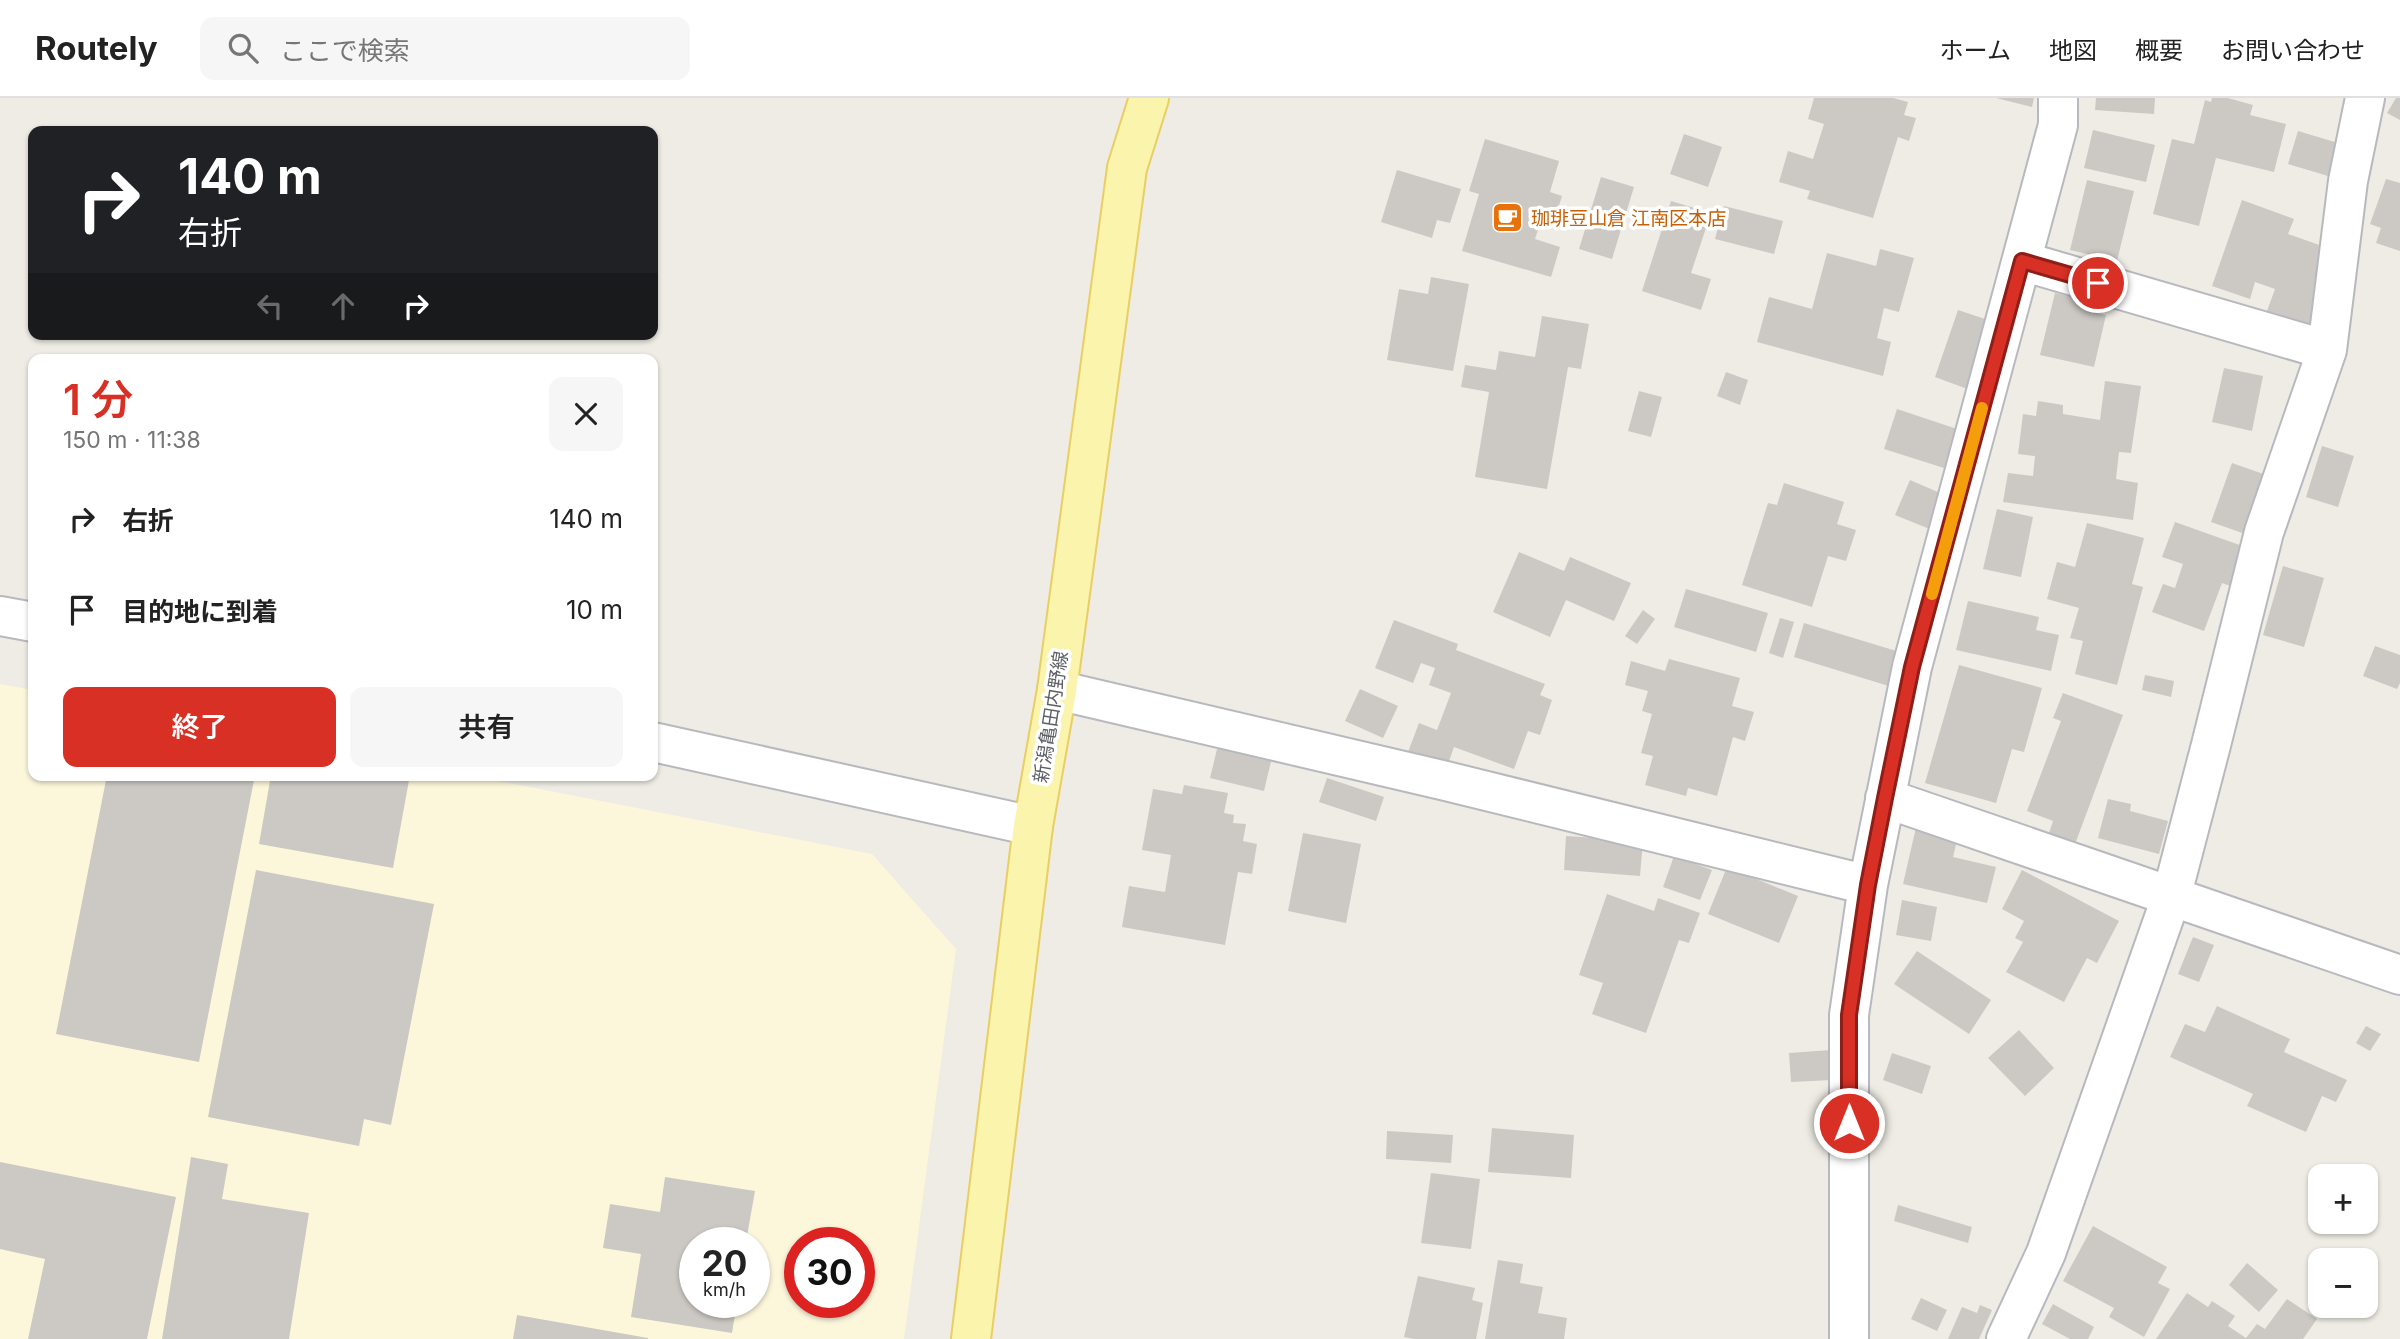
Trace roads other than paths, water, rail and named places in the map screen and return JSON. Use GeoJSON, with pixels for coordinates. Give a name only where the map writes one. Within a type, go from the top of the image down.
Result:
{"type":"FeatureCollection","features":[{"type":"Feature","properties":{"kind":"main road","name":"新潟亀田内野線"},"geometry":{"type":"LineString","coordinates":[[971,1339],[1034,826],[1057,690],[1127,168],[1149,98]]}},
{"type":"Feature","properties":{"kind":"street"},"geometry":{"type":"LineString","coordinates":[[1849,1339],[1849,1015],[1868,885],[1912,667],[2058,125],[2058,98]]}},
{"type":"Feature","properties":{"kind":"street"},"geometry":{"type":"LineString","coordinates":[[2006,1339],[2046,1253],[2171,898],[2264,532],[2327,350],[2348,181],[2365,98]]}},
{"type":"Feature","properties":{"kind":"street"},"geometry":{"type":"LineString","coordinates":[[2022,261],[2327,350]]}},
{"type":"Feature","properties":{"kind":"street"},"geometry":{"type":"LineString","coordinates":[[0,616],[28,621]]}},
{"type":"Feature","properties":{"kind":"street"},"geometry":{"type":"LineString","coordinates":[[1057,690],[1868,885]]}},
{"type":"Feature","properties":{"kind":"street"},"geometry":{"type":"LineString","coordinates":[[658,743],[1034,826]]}},
{"type":"Feature","properties":{"kind":"street"},"geometry":{"type":"LineString","coordinates":[[1885,798],[2400,975]]}},
{"type":"Feature","properties":{"kind":"place","name":"珈琲豆山倉 江南区本店"},"geometry":{"type":"Point","coordinates":[1508,218]}}]}
